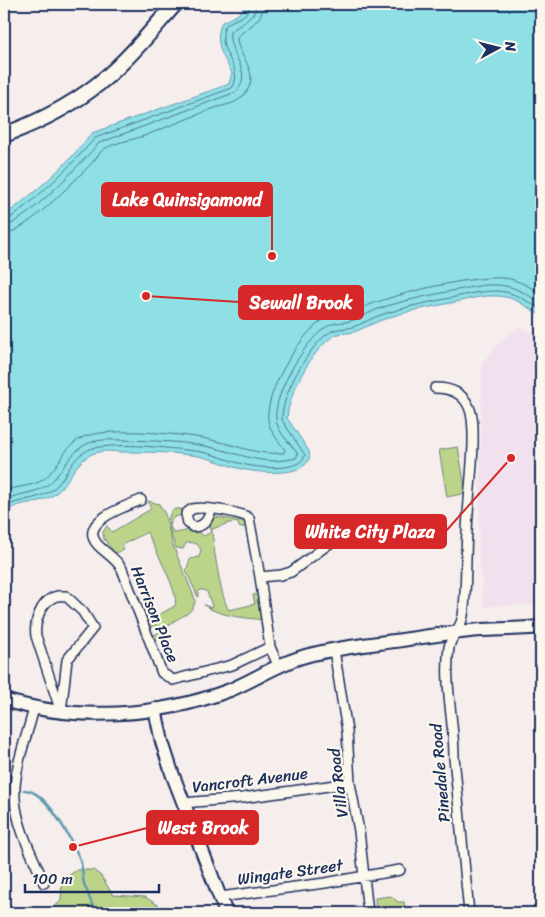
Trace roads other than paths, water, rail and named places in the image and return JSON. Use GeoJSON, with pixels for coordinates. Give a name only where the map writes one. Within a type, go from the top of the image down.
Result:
{"type":"FeatureCollection","features":[{"type":"Feature","properties":{"kind":"main road"},"geometry":{"type":"LineString","coordinates":[[4,135],[62,109],[99,84],[123,62],[175,4]]}},
{"type":"Feature","properties":{"kind":"main road"},"geometry":{"type":"LineString","coordinates":[[4,700],[34,708],[61,712],[100,713],[155,709],[218,694],[252,680],[278,665],[304,656],[457,633],[541,627]]}},
{"type":"Feature","properties":{"kind":"main road"},"geometry":{"type":"LineString","coordinates":[[155,709],[166,759],[226,913]]}},
{"type":"Feature","properties":{"kind":"street","name":"Pinedale Road"},"geometry":{"type":"LineString","coordinates":[[435,388],[448,389],[459,394],[467,404],[472,417],[472,479],[467,530],[465,587],[462,617],[457,633],[449,644],[447,687],[454,742],[469,913]]}},
{"type":"Feature","properties":{"kind":"street","name":"Harrison Place"},"geometry":{"type":"LineString","coordinates":[[141,500],[103,518],[96,525],[93,534],[96,543],[115,559],[122,569],[162,673],[173,680],[195,675],[242,662],[270,647]]}},
{"type":"Feature","properties":{"kind":"street"},"geometry":{"type":"LineString","coordinates":[[211,510],[241,514],[250,518],[270,647],[278,665]]}},
{"type":"Feature","properties":{"kind":"street"},"geometry":{"type":"LineString","coordinates":[[260,577],[291,572],[349,529]]}},
{"type":"Feature","properties":{"kind":"street"},"geometry":{"type":"LineString","coordinates":[[66,596],[83,612],[93,628],[67,660],[61,712],[36,632],[41,610],[48,601],[54,597],[66,596]]}},
{"type":"Feature","properties":{"kind":"street","name":"Villa Road"},"geometry":{"type":"LineString","coordinates":[[334,650],[347,731],[350,783],[359,831],[368,913]]}},
{"type":"Feature","properties":{"kind":"street"},"geometry":{"type":"LineString","coordinates":[[34,708],[18,771],[15,798],[20,826],[44,882]]}},
{"type":"Feature","properties":{"kind":"street","name":"Vancroft Avenue"},"geometry":{"type":"LineString","coordinates":[[183,803],[242,798],[350,783]]}},
{"type":"Feature","properties":{"kind":"street","name":"Wingate Street"},"geometry":{"type":"LineString","coordinates":[[220,896],[364,877],[400,870]]}},
{"type":"Feature","properties":{"kind":"water"},"geometry":{"type":"Polygon","coordinates":[[[247,4],[541,4],[541,316],[509,298],[487,296],[409,312],[378,321],[354,332],[334,335],[316,352],[309,362],[292,396],[287,418],[309,451],[309,460],[304,466],[296,470],[263,472],[240,469],[204,457],[189,455],[102,451],[84,459],[63,486],[50,497],[19,505],[4,514],[4,216],[51,178],[92,133],[229,84],[232,73],[220,49],[219,29],[222,22],[237,15],[247,4]]]}},
{"type":"Feature","properties":{"kind":"waterway"},"geometry":{"type":"LineString","coordinates":[[4,783],[11,787]]}},
{"type":"Feature","properties":{"kind":"waterway"},"geometry":{"type":"LineString","coordinates":[[24,790],[33,792],[41,798],[64,827],[80,860],[84,884],[95,913]]}},
{"type":"Feature","properties":{"kind":"place","name":"Lake Quinsigamond"},"geometry":{"type":"Point","coordinates":[272,256]}},
{"type":"Feature","properties":{"kind":"place","name":"Sewall Brook"},"geometry":{"type":"Point","coordinates":[146,296]}},
{"type":"Feature","properties":{"kind":"place","name":"White City Plaza"},"geometry":{"type":"Point","coordinates":[511,458]}},
{"type":"Feature","properties":{"kind":"place","name":"West Brook"},"geometry":{"type":"Point","coordinates":[73,847]}}]}
